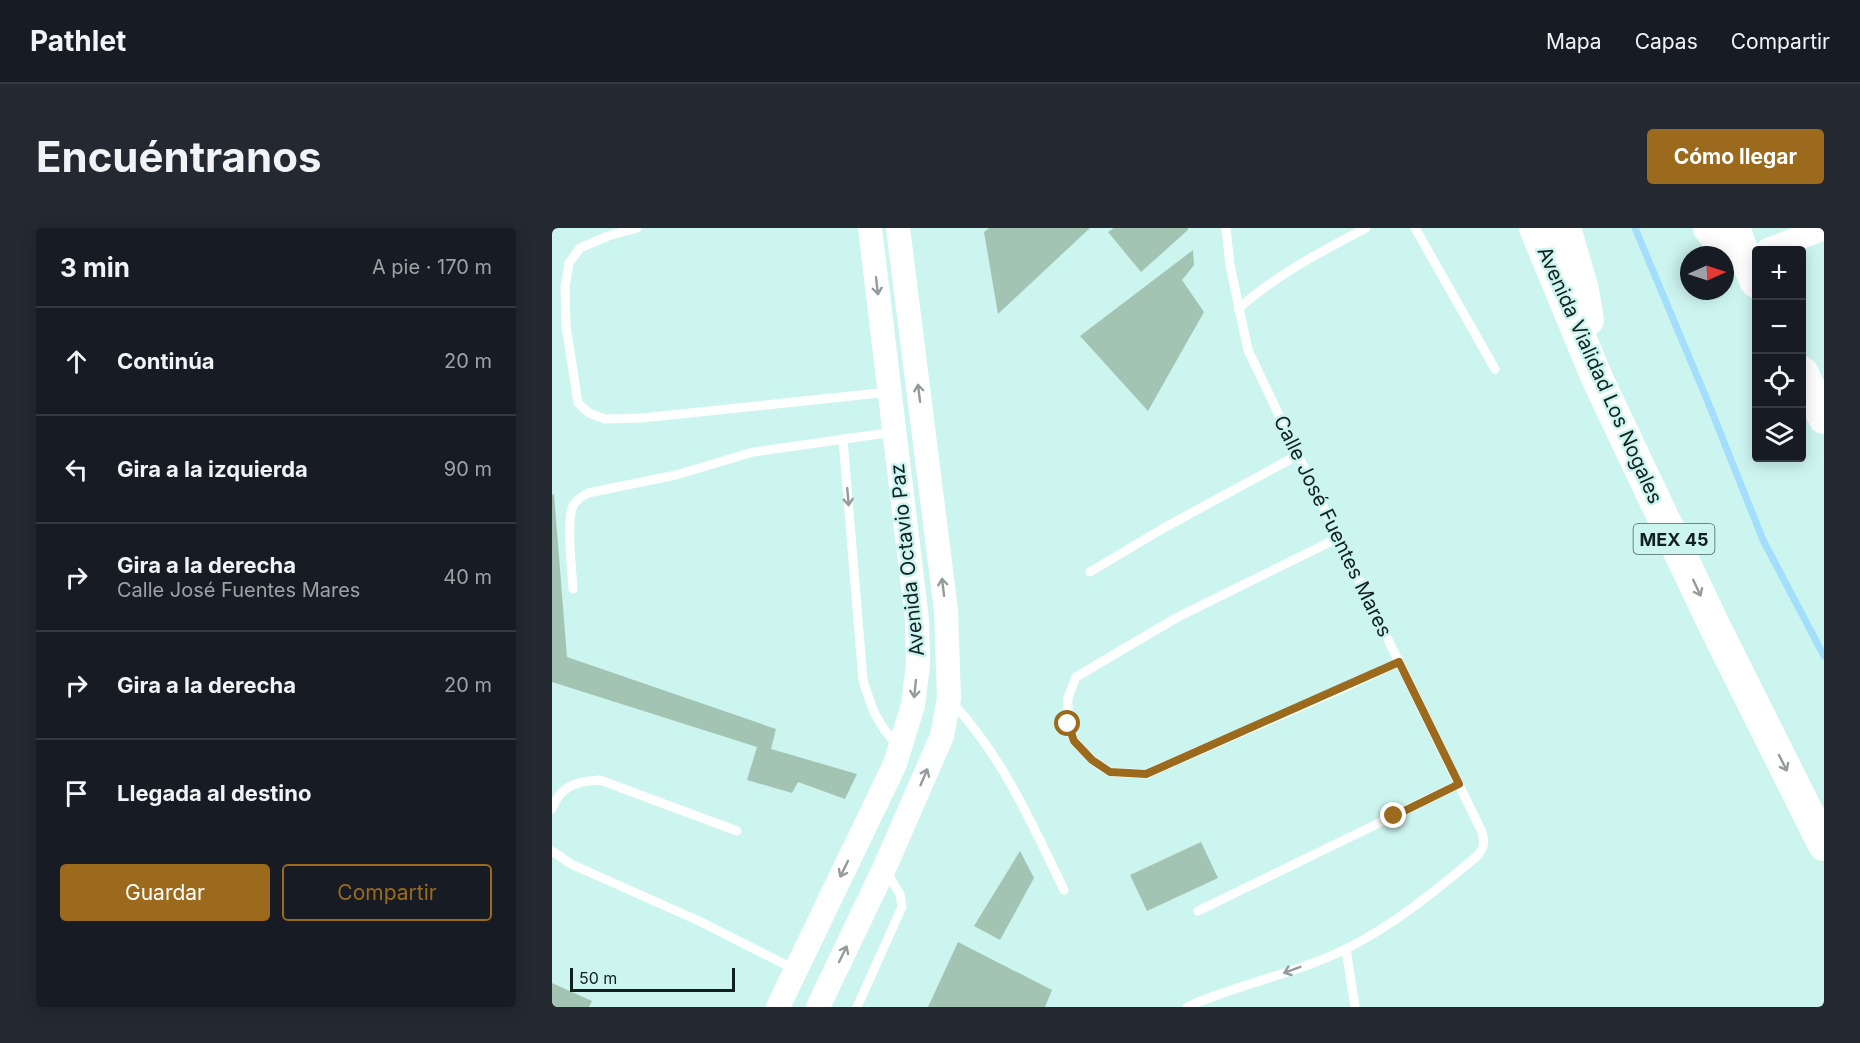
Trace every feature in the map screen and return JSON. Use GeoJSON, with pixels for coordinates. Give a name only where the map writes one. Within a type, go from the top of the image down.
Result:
{"type":"FeatureCollection","features":[{"type":"Feature","properties":{"kind":"highway","name":"Avenida Vialidad Los Nogales"},"geometry":{"type":"LineString","coordinates":[[1535,228],[1597,378],[1714,625],[1824,845]]}},
{"type":"Feature","properties":{"kind":"highway"},"geometry":{"type":"LineString","coordinates":[[1565,228],[1583,290],[1597,378]]}},
{"type":"Feature","properties":{"kind":"highway"},"geometry":{"type":"LineString","coordinates":[[1709,228],[1720,242],[1752,259]]}},
{"type":"Feature","properties":{"kind":"highway"},"geometry":{"type":"LineString","coordinates":[[1734,228],[1752,255]]}},
{"type":"Feature","properties":{"kind":"highway"},"geometry":{"type":"LineString","coordinates":[[1806,380],[1824,418]]}},
{"type":"Feature","properties":{"kind":"street","name":"Avenida Octavio Paz"},"geometry":{"type":"LineString","coordinates":[[778,1007],[895,764],[913,705],[918,665],[917,620],[870,228]]}},
{"type":"Feature","properties":{"kind":"street","name":"Avenida Octavio Paz"},"geometry":{"type":"LineString","coordinates":[[818,1007],[884,869],[942,736],[949,698],[946,610],[898,228]]}},
{"type":"Feature","properties":{"kind":"street"},"geometry":{"type":"LineString","coordinates":[[1789,246],[1824,228]]}},
{"type":"Feature","properties":{"kind":"lane"},"geometry":{"type":"LineString","coordinates":[[637,228],[608,236],[580,248],[569,263],[565,287],[566,326],[578,403],[589,413],[605,419],[642,418],[889,392]]}},
{"type":"Feature","properties":{"kind":"lane","name":"Calle José Fuentes Mares"},"geometry":{"type":"LineString","coordinates":[[1226,228],[1230,265],[1248,350],[1482,832],[1484,846],[1476,857],[1413,909],[1346,949]]}},
{"type":"Feature","properties":{"kind":"lane"},"geometry":{"type":"LineString","coordinates":[[1238,309],[1275,279],[1315,254],[1366,228]]}},
{"type":"Feature","properties":{"kind":"lane"},"geometry":{"type":"LineString","coordinates":[[1415,228],[1495,369]]}},
{"type":"Feature","properties":{"kind":"lane"},"geometry":{"type":"LineString","coordinates":[[573,589],[571,524],[573,507],[581,496],[676,475],[753,452],[894,432]]}},
{"type":"Feature","properties":{"kind":"lane"},"geometry":{"type":"LineString","coordinates":[[843,439],[863,680],[871,708],[882,728],[900,748]]}},
{"type":"Feature","properties":{"kind":"lane"},"geometry":{"type":"LineString","coordinates":[[1090,572],[1162,529],[1298,455]]}},
{"type":"Feature","properties":{"kind":"lane"},"geometry":{"type":"LineString","coordinates":[[1338,538],[1176,618],[1076,677],[1068,698],[1068,724],[1074,741],[1092,760],[1110,772],[1146,774],[1399,662]]}},
{"type":"Feature","properties":{"kind":"lane"},"geometry":{"type":"LineString","coordinates":[[949,698],[974,726],[994,754],[1025,809],[1064,890]]}},
{"type":"Feature","properties":{"kind":"lane"},"geometry":{"type":"LineString","coordinates":[[552,809],[567,786],[581,780],[600,780],[737,831]]}},
{"type":"Feature","properties":{"kind":"lane"},"geometry":{"type":"LineString","coordinates":[[1198,911],[1459,784]]}},
{"type":"Feature","properties":{"kind":"lane"},"geometry":{"type":"LineString","coordinates":[[552,850],[571,864],[699,921],[796,970]]}},
{"type":"Feature","properties":{"kind":"lane"},"geometry":{"type":"LineString","coordinates":[[857,1007],[902,907],[900,894],[884,869]]}},
{"type":"Feature","properties":{"kind":"lane"},"geometry":{"type":"LineString","coordinates":[[1187,1007],[1346,949],[1355,1007]]}},
{"type":"Feature","properties":{"kind":"building"},"geometry":{"type":"Polygon","coordinates":[[[989,228],[1090,228],[998,314],[984,232],[989,228]]]}},
{"type":"Feature","properties":{"kind":"building"},"geometry":{"type":"Polygon","coordinates":[[[1114,228],[1188,228],[1188,230],[1141,272],[1108,232],[1114,228]]]}},
{"type":"Feature","properties":{"kind":"building"},"geometry":{"type":"Polygon","coordinates":[[[1193,250],[1194,265],[1182,280],[1204,312],[1148,411],[1080,336],[1193,250]]]}},
{"type":"Feature","properties":{"kind":"building"},"geometry":{"type":"Polygon","coordinates":[[[554,494],[567,657],[776,729],[771,749],[857,774],[845,799],[798,782],[792,793],[747,780],[757,747],[552,682],[552,495],[554,494]]]}},
{"type":"Feature","properties":{"kind":"building"},"geometry":{"type":"Polygon","coordinates":[[[1201,842],[1218,878],[1147,911],[1130,875],[1201,842]]]}},
{"type":"Feature","properties":{"kind":"building"},"geometry":{"type":"Polygon","coordinates":[[[1020,851],[1034,878],[1000,940],[974,926],[1020,851]]]}},
{"type":"Feature","properties":{"kind":"building"},"geometry":{"type":"Polygon","coordinates":[[[958,942],[1052,990],[1045,1007],[928,1007],[958,942]]]}},
{"type":"Feature","properties":{"kind":"building"},"geometry":{"type":"Polygon","coordinates":[[[552,983],[592,1001],[589,1007],[552,1007],[552,983]]]}},
{"type":"Feature","properties":{"kind":"waterway"},"geometry":{"type":"LineString","coordinates":[[1635,228],[1763,540],[1824,656]]}},
{"type":"Feature","properties":{"kind":"route"},"geometry":{"type":"LineString","coordinates":[[1068,724],[1074,741],[1092,760],[1110,772],[1130,775],[1146,774],[1399,662],[1459,784],[1394,816]]}}]}
